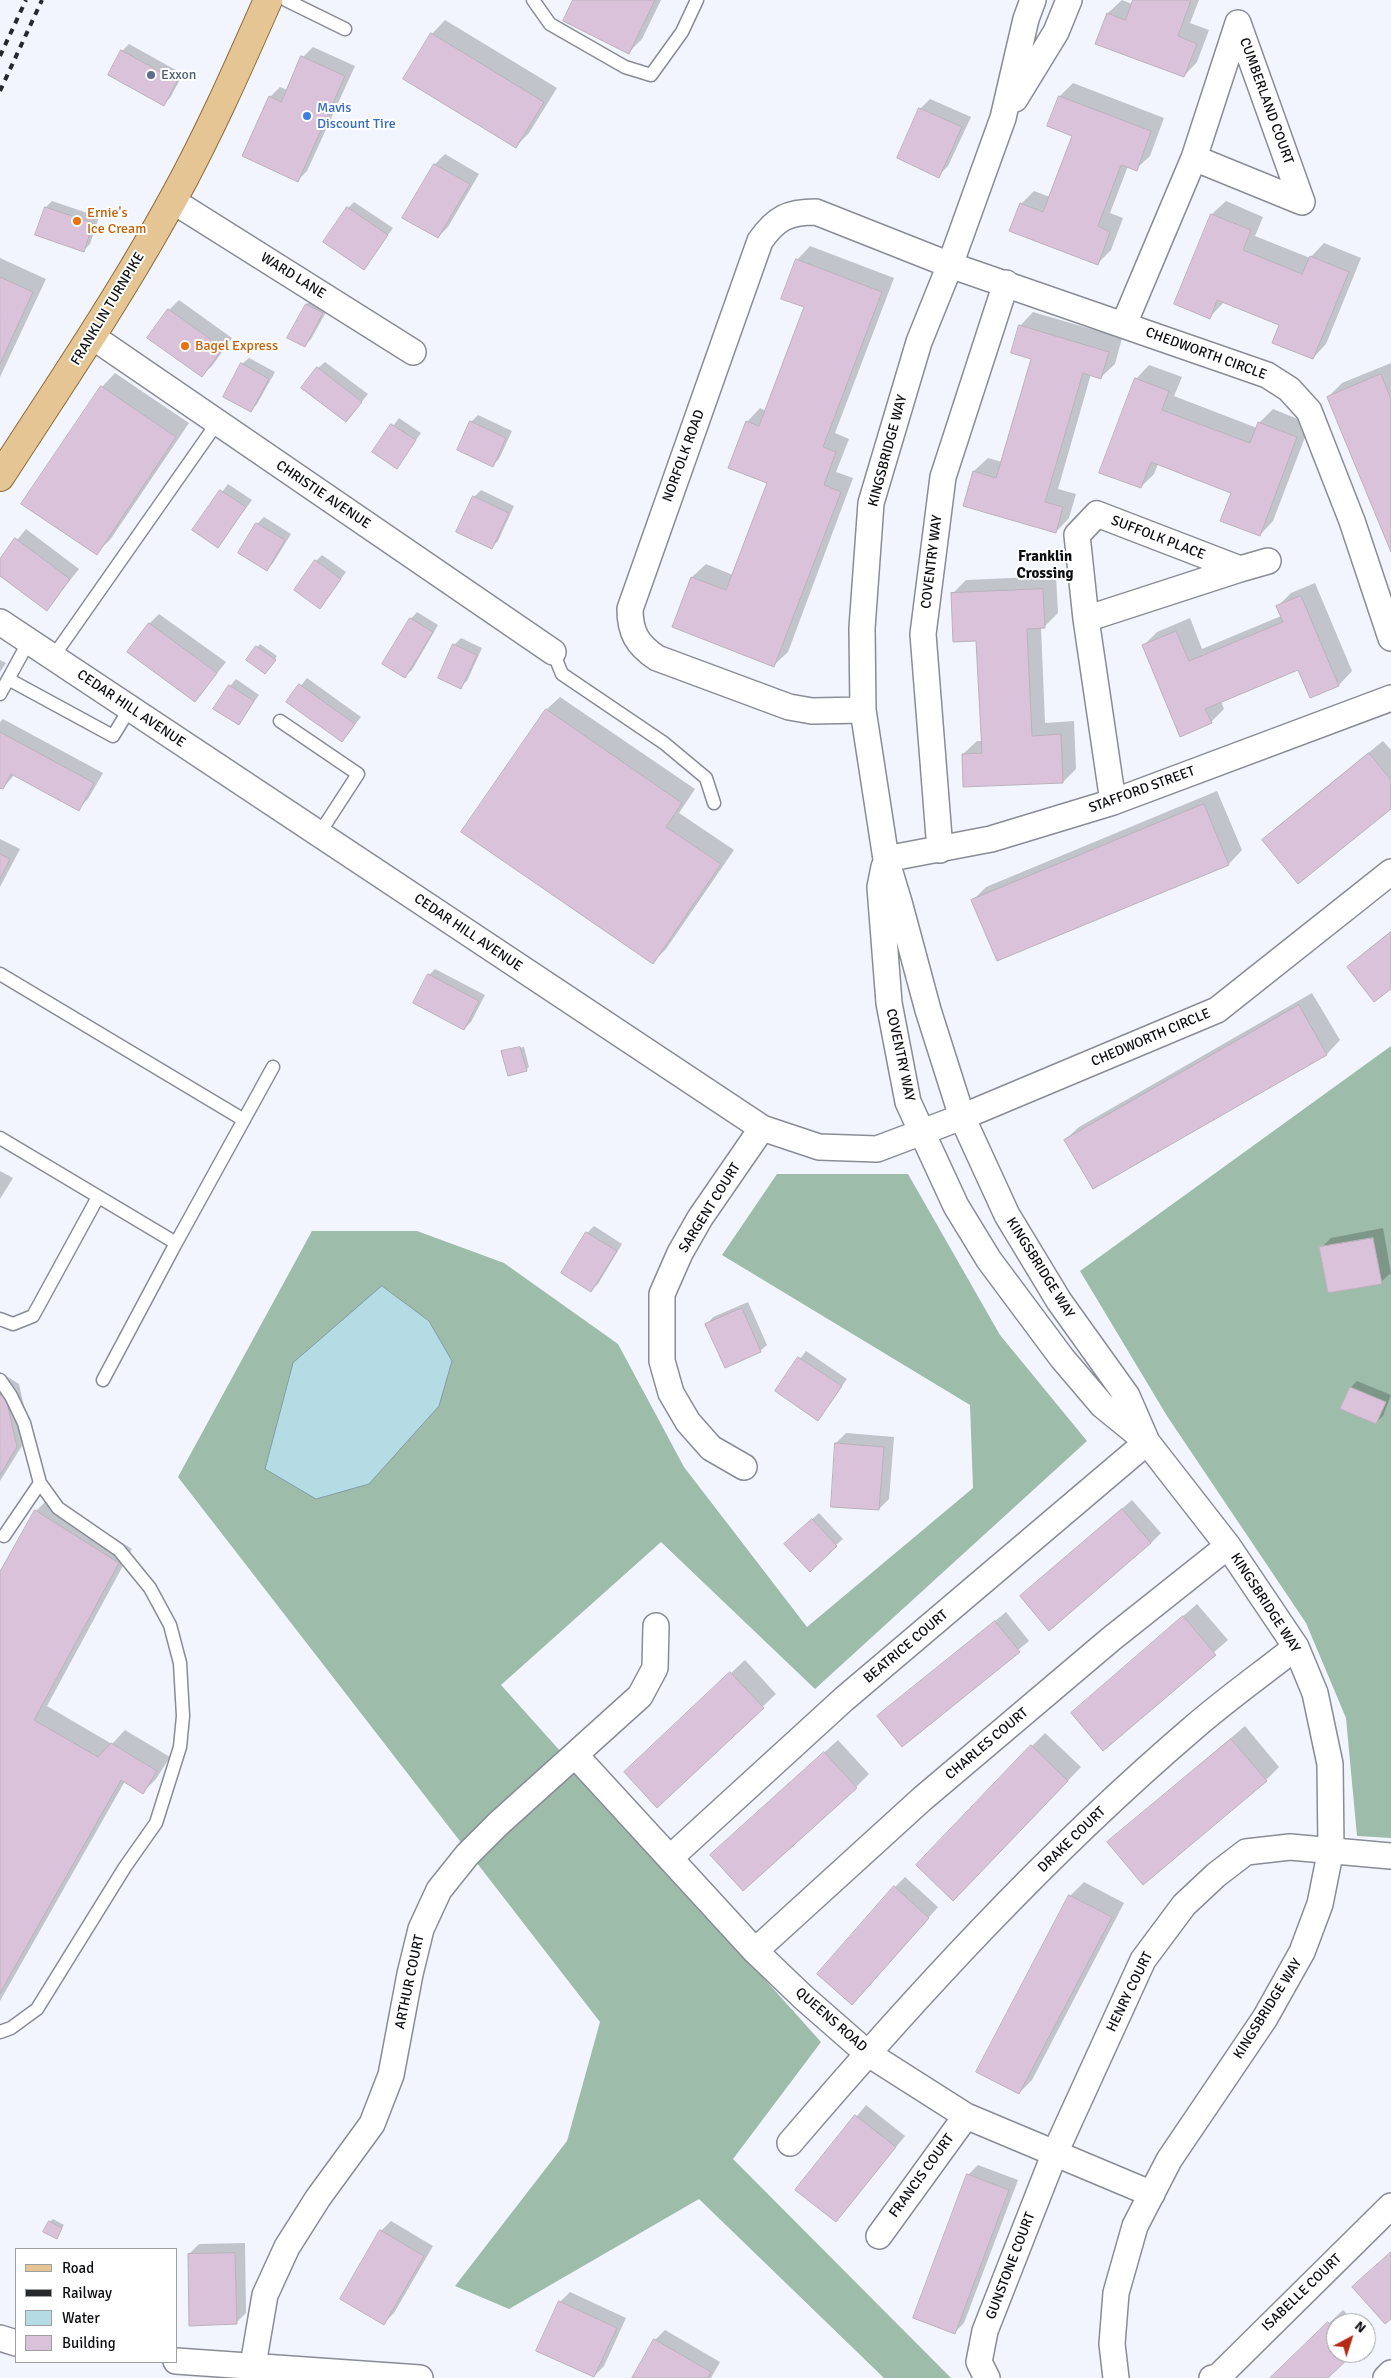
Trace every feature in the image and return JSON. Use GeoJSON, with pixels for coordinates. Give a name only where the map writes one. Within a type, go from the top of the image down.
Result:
{"type":"FeatureCollection","features":[{"type":"Feature","properties":{"kind":"main road","name":"FRANKLIN TURNPIKE"},"geometry":{"type":"LineString","coordinates":[[0,477],[93,337],[173,201],[226,96],[268,0]]}},
{"type":"Feature","properties":{"kind":"street","name":"KINGSBRIDGE WAY"},"geometry":{"type":"LineString","coordinates":[[886,859],[864,710],[862,628],[871,503],[919,342],[950,265],[1003,118],[1026,19],[1033,0]]}},
{"type":"Feature","properties":{"kind":"street","name":"KINGSBRIDGE WAY"},"geometry":{"type":"LineString","coordinates":[[1003,118],[1056,32],[1069,0]]}},
{"type":"Feature","properties":{"kind":"street","name":"CUMBERLAND COURT"},"geometry":{"type":"LineString","coordinates":[[1124,324],[1194,158],[1238,23],[1302,202],[1194,158]]}},
{"type":"Feature","properties":{"kind":"street","name":"WARD LANE"},"geometry":{"type":"LineString","coordinates":[[173,201],[413,352]]}},
{"type":"Feature","properties":{"kind":"street","name":"NORFOLK ROAD"},"geometry":{"type":"LineString","coordinates":[[864,710],[812,711],[789,707],[657,658],[644,649],[635,638],[630,625],[630,609],[760,241],[770,227],[784,217],[798,212],[816,212],[950,265]]}},
{"type":"Feature","properties":{"kind":"street","name":"CHEDWORTH CIRCLE"},"geometry":{"type":"LineString","coordinates":[[950,265],[1267,375],[1289,389],[1309,411],[1352,521],[1391,638]]}},
{"type":"Feature","properties":{"kind":"street","name":"COVENTRY WAY"},"geometry":{"type":"LineString","coordinates":[[940,850],[923,634],[943,476],[1006,284]]}},
{"type":"Feature","properties":{"kind":"street","name":"CHRISTIE AVENUE"},"geometry":{"type":"LineString","coordinates":[[93,337],[554,652]]}},
{"type":"Feature","properties":{"kind":"street","name":"SUFFOLK PLACE"},"geometry":{"type":"LineString","coordinates":[[1113,802],[1086,619],[1076,535],[1097,514],[1240,569]]}},
{"type":"Feature","properties":{"kind":"street","name":"SUFFOLK PLACE"},"geometry":{"type":"LineString","coordinates":[[1086,619],[1268,561]]}},
{"type":"Feature","properties":{"kind":"street","name":"CEDAR HILL AVENUE"},"geometry":{"type":"LineString","coordinates":[[0,622],[762,1128],[819,1147],[877,1149],[962,1117]]}},
{"type":"Feature","properties":{"kind":"street","name":"STAFFORD STREET"},"geometry":{"type":"LineString","coordinates":[[886,859],[991,839],[1113,802],[1391,698]]}},
{"type":"Feature","properties":{"kind":"street","name":"COVENTRY WAY"},"geometry":{"type":"LineString","coordinates":[[886,859],[880,886],[889,1003],[908,1102],[956,1206],[989,1260],[1062,1358],[1102,1405],[1147,1442]]}},
{"type":"Feature","properties":{"kind":"street"},"geometry":{"type":"LineString","coordinates":[[886,859],[928,1010],[962,1117]]}},
{"type":"Feature","properties":{"kind":"street","name":"CHEDWORTH CIRCLE"},"geometry":{"type":"LineString","coordinates":[[962,1117],[1217,1010],[1391,872]]}},
{"type":"Feature","properties":{"kind":"street","name":"KINGSBRIDGE WAY"},"geometry":{"type":"LineString","coordinates":[[962,1117],[1007,1215],[1059,1300],[1127,1396],[1147,1442],[1228,1546],[1296,1647],[1316,1693],[1330,1764],[1331,1849],[1320,1904],[1302,1952],[1265,2018],[1169,2160],[1135,2226],[1116,2293],[1112,2344],[1116,2378]]}},
{"type":"Feature","properties":{"kind":"street","name":"SARGENT COURT"},"geometry":{"type":"LineString","coordinates":[[744,1467],[711,1448],[688,1422],[671,1393],[662,1361],[662,1294],[680,1253],[700,1218],[762,1128]]}},
{"type":"Feature","properties":{"kind":"street","name":"BEATRICE COURT"},"geometry":{"type":"LineString","coordinates":[[670,1858],[844,1699],[1147,1442]]}},
{"type":"Feature","properties":{"kind":"street","name":"CHARLES COURT"},"geometry":{"type":"LineString","coordinates":[[755,1951],[922,1799],[1111,1639],[1228,1546]]}},
{"type":"Feature","properties":{"kind":"street","name":"ARTHUR COURT"},"geometry":{"type":"LineString","coordinates":[[253,2365],[265,2295],[287,2247],[318,2198],[372,2124],[391,2075],[410,1974],[421,1929],[439,1890],[467,1854],[498,1824],[576,1756],[640,1696],[655,1668],[656,1626]]}},
{"type":"Feature","properties":{"kind":"street","name":"DRAKE COURT"},"geometry":{"type":"LineString","coordinates":[[790,2143],[867,2053],[978,1932],[1081,1830],[1192,1728],[1296,1647]]}},
{"type":"Feature","properties":{"kind":"street","name":"QUEENS ROAD"},"geometry":{"type":"LineString","coordinates":[[576,1756],[755,1951],[867,2053],[966,2116],[1054,2155],[1152,2194]]}},
{"type":"Feature","properties":{"kind":"street","name":"HENRY COURT"},"geometry":{"type":"LineString","coordinates":[[1054,2155],[1143,1960],[1184,1905],[1216,1875],[1246,1852],[1272,1847],[1331,1849],[1391,1856]]}},
{"type":"Feature","properties":{"kind":"street","name":"FRANCIS COURT"},"geometry":{"type":"LineString","coordinates":[[879,2236],[966,2116]]}},
{"type":"Feature","properties":{"kind":"street","name":"GUNSTONE COURT"},"geometry":{"type":"LineString","coordinates":[[987,2378],[979,2362],[985,2331],[1054,2155]]}},
{"type":"Feature","properties":{"kind":"street","name":"ISABELLE COURT"},"geometry":{"type":"LineString","coordinates":[[1212,2378],[1218,2377],[1391,2206]]}},
{"type":"Feature","properties":{"kind":"street"},"geometry":{"type":"LineString","coordinates":[[0,2338],[15,2344]]}},
{"type":"Feature","properties":{"kind":"street"},"geometry":{"type":"LineString","coordinates":[[178,2361],[420,2378]]}},
{"type":"Feature","properties":{"kind":"street"},"geometry":{"type":"LineString","coordinates":[[1386,2378],[1391,2373]]}},
{"type":"Feature","properties":{"kind":"lane"},"geometry":{"type":"LineString","coordinates":[[286,0],[345,29]]}},
{"type":"Feature","properties":{"kind":"lane"},"geometry":{"type":"LineString","coordinates":[[533,0],[550,24],[625,67],[651,75],[682,32],[697,0]]}},
{"type":"Feature","properties":{"kind":"lane"},"geometry":{"type":"LineString","coordinates":[[53,657],[218,423]]}},
{"type":"Feature","properties":{"kind":"lane"},"geometry":{"type":"LineString","coordinates":[[0,694],[29,641]]}},
{"type":"Feature","properties":{"kind":"lane"},"geometry":{"type":"LineString","coordinates":[[554,652],[562,674],[664,743],[706,778],[714,803]]}},
{"type":"Feature","properties":{"kind":"lane"},"geometry":{"type":"LineString","coordinates":[[8,679],[113,736],[130,708]]}},
{"type":"Feature","properties":{"kind":"lane"},"geometry":{"type":"LineString","coordinates":[[280,721],[358,774],[319,834]]}},
{"type":"Feature","properties":{"kind":"lane"},"geometry":{"type":"LineString","coordinates":[[0,974],[244,1120]]}},
{"type":"Feature","properties":{"kind":"lane"},"geometry":{"type":"LineString","coordinates":[[103,1380],[273,1067]]}},
{"type":"Feature","properties":{"kind":"lane"},"geometry":{"type":"LineString","coordinates":[[0,1138],[176,1243]]}},
{"type":"Feature","properties":{"kind":"lane"},"geometry":{"type":"LineString","coordinates":[[0,1319],[13,1324],[33,1316],[98,1197]]}},
{"type":"Feature","properties":{"kind":"lane"},"geometry":{"type":"LineString","coordinates":[[0,1380],[11,1396],[24,1423],[40,1484],[58,1508],[119,1550],[150,1588],[170,1625],[180,1663],[183,1716],[180,1747],[156,1822],[125,1867],[37,2009],[11,2028],[0,2032]]}},
{"type":"Feature","properties":{"kind":"lane"},"geometry":{"type":"LineString","coordinates":[[1,1538],[40,1484]]}},
{"type":"Feature","properties":{"kind":"green space"},"geometry":{"type":"Polygon","coordinates":[[[1391,1046],[1391,1838],[1357,1836],[1346,1718],[1306,1623],[1167,1416],[1080,1271],[1391,1046]]]}},
{"type":"Feature","properties":{"kind":"green space"},"geometry":{"type":"Polygon","coordinates":[[[777,1174],[908,1174],[1000,1335],[1087,1441],[815,1689],[661,1542],[501,1685],[821,2042],[733,2159],[951,2378],[884,2378],[699,2199],[509,2309],[455,2286],[567,2141],[600,2022],[178,1477],[312,1231],[417,1231],[504,1263],[618,1344],[684,1467],[807,1627],[973,1488],[970,1405],[722,1255],[777,1174]]]}},
{"type":"Feature","properties":{"kind":"water"},"geometry":{"type":"Polygon","coordinates":[[[382,1286],[429,1321],[452,1361],[439,1406],[369,1484],[316,1499],[265,1469],[293,1363],[382,1286]]]}},
{"type":"Feature","properties":{"kind":"building"},"geometry":{"type":"Polygon","coordinates":[[[573,0],[655,0],[629,54],[563,21],[573,0]]]}},
{"type":"Feature","properties":{"kind":"building"},"geometry":{"type":"Polygon","coordinates":[[[1133,0],[1191,0],[1178,36],[1197,44],[1184,77],[1095,44],[1107,13],[1125,20],[1133,0]]]}},
{"type":"Feature","properties":{"kind":"building"},"geometry":{"type":"Polygon","coordinates":[[[431,33],[544,102],[516,148],[403,79],[431,33]]]}},
{"type":"Feature","properties":{"kind":"building"},"geometry":{"type":"Polygon","coordinates":[[[121,50],[177,81],[164,106],[108,75],[121,50]]]}},
{"type":"Feature","properties":{"kind":"building"},"geometry":{"type":"Polygon","coordinates":[[[301,56],[345,76],[298,182],[242,156],[269,96],[281,102],[301,56]]]}},
{"type":"Feature","properties":{"kind":"building"},"geometry":{"type":"Polygon","coordinates":[[[1059,96],[1151,131],[1137,171],[1121,165],[1098,226],[1110,232],[1098,265],[1009,231],[1020,203],[1043,212],[1072,136],[1047,126],[1059,96]]]}},
{"type":"Feature","properties":{"kind":"building"},"geometry":{"type":"Polygon","coordinates":[[[919,108],[962,127],[939,178],[897,158],[919,108]]]}},
{"type":"Feature","properties":{"kind":"building"},"geometry":{"type":"Polygon","coordinates":[[[434,164],[470,184],[438,238],[402,218],[434,164]]]}},
{"type":"Feature","properties":{"kind":"building"},"geometry":{"type":"Polygon","coordinates":[[[45,207],[93,223],[84,252],[35,235],[45,207]]]}},
{"type":"Feature","properties":{"kind":"building"},"geometry":{"type":"Polygon","coordinates":[[[347,207],[388,235],[364,270],[323,242],[347,207]]]}},
{"type":"Feature","properties":{"kind":"building"},"geometry":{"type":"Polygon","coordinates":[[[1211,214],[1251,230],[1243,250],[1302,274],[1310,256],[1349,272],[1313,359],[1272,343],[1279,325],[1217,300],[1210,319],[1174,304],[1211,214]]]}},
{"type":"Feature","properties":{"kind":"building"},"geometry":{"type":"Polygon","coordinates":[[[796,259],[882,292],[823,447],[836,452],[824,485],[841,492],[774,667],[672,627],[691,577],[726,590],[767,483],[728,468],[746,421],[759,426],[804,307],[781,299],[796,259]]]}},
{"type":"Feature","properties":{"kind":"building"},"geometry":{"type":"Polygon","coordinates":[[[0,277],[33,292],[0,364],[0,277]]]}},
{"type":"Feature","properties":{"kind":"building"},"geometry":{"type":"Polygon","coordinates":[[[306,304],[323,313],[305,347],[287,338],[306,304]]]}},
{"type":"Feature","properties":{"kind":"building"},"geometry":{"type":"Polygon","coordinates":[[[168,309],[223,348],[202,377],[147,338],[168,309]]]}},
{"type":"Feature","properties":{"kind":"building"},"geometry":{"type":"Polygon","coordinates":[[[1019,325],[1109,352],[1101,379],[1083,373],[1045,502],[1063,507],[1056,533],[963,506],[973,471],[996,478],[1031,359],[1011,353],[1019,325]]]}},
{"type":"Feature","properties":{"kind":"building"},"geometry":{"type":"Polygon","coordinates":[[[241,363],[269,379],[251,412],[223,397],[241,363]]]}},
{"type":"Feature","properties":{"kind":"building"},"geometry":{"type":"Polygon","coordinates":[[[317,367],[362,402],[346,422],[301,388],[317,367]]]}},
{"type":"Feature","properties":{"kind":"building"},"geometry":{"type":"Polygon","coordinates":[[[1381,374],[1391,399],[1391,552],[1327,397],[1381,374]]]}},
{"type":"Feature","properties":{"kind":"building"},"geometry":{"type":"Polygon","coordinates":[[[1135,378],[1169,391],[1162,410],[1250,443],[1258,422],[1297,437],[1260,536],[1220,521],[1231,493],[1151,462],[1141,488],[1099,473],[1135,378]]]}},
{"type":"Feature","properties":{"kind":"building"},"geometry":{"type":"Polygon","coordinates":[[[101,386],[176,437],[97,555],[21,504],[101,386]]]}},
{"type":"Feature","properties":{"kind":"building"},"geometry":{"type":"Polygon","coordinates":[[[470,421],[506,438],[493,467],[457,450],[470,421]]]}},
{"type":"Feature","properties":{"kind":"building"},"geometry":{"type":"Polygon","coordinates":[[[391,424],[416,440],[397,469],[372,452],[391,424]]]}},
{"type":"Feature","properties":{"kind":"building"},"geometry":{"type":"Polygon","coordinates":[[[220,490],[246,507],[218,548],[192,530],[220,490]]]}},
{"type":"Feature","properties":{"kind":"building"},"geometry":{"type":"Polygon","coordinates":[[[473,496],[509,513],[492,549],[456,532],[473,496]]]}},
{"type":"Feature","properties":{"kind":"building"},"geometry":{"type":"Polygon","coordinates":[[[256,523],[285,540],[267,571],[238,553],[256,523]]]}},
{"type":"Feature","properties":{"kind":"building"},"geometry":{"type":"Polygon","coordinates":[[[15,538],[70,579],[47,611],[0,576],[0,559],[15,538]]]}},
{"type":"Feature","properties":{"kind":"building"},"geometry":{"type":"Polygon","coordinates":[[[315,560],[341,579],[320,609],[294,590],[315,560]]]}},
{"type":"Feature","properties":{"kind":"building"},"geometry":{"type":"Polygon","coordinates":[[[1043,589],[1045,628],[1027,629],[1032,736],[1061,734],[1063,783],[963,787],[962,754],[982,753],[976,641],[953,642],[951,593],[1043,589]]]}},
{"type":"Feature","properties":{"kind":"building"},"geometry":{"type":"Polygon","coordinates":[[[1301,596],[1339,686],[1310,698],[1298,670],[1205,709],[1212,723],[1180,737],[1142,645],[1176,631],[1189,661],[1283,622],[1276,606],[1301,596]]]}},
{"type":"Feature","properties":{"kind":"building"},"geometry":{"type":"Polygon","coordinates":[[[410,618],[433,632],[405,678],[382,664],[410,618]]]}},
{"type":"Feature","properties":{"kind":"building"},"geometry":{"type":"Polygon","coordinates":[[[149,623],[217,673],[195,702],[127,652],[149,623]]]}},
{"type":"Feature","properties":{"kind":"building"},"geometry":{"type":"Polygon","coordinates":[[[453,644],[477,655],[461,689],[438,678],[453,644]]]}},
{"type":"Feature","properties":{"kind":"building"},"geometry":{"type":"Polygon","coordinates":[[[256,646],[276,660],[265,674],[246,660],[256,646]]]}},
{"type":"Feature","properties":{"kind":"building"},"geometry":{"type":"Polygon","coordinates":[[[299,684],[355,724],[342,742],[286,702],[299,684]]]}},
{"type":"Feature","properties":{"kind":"building"},"geometry":{"type":"Polygon","coordinates":[[[229,685],[254,701],[239,725],[213,709],[229,685]]]}},
{"type":"Feature","properties":{"kind":"building"},"geometry":{"type":"Polygon","coordinates":[[[546,709],[682,803],[666,827],[721,864],[653,964],[461,832],[546,709]]]}},
{"type":"Feature","properties":{"kind":"building"},"geometry":{"type":"Polygon","coordinates":[[[0,732],[94,783],[79,811],[11,774],[3,789],[0,788],[0,732]]]}},
{"type":"Feature","properties":{"kind":"building"},"geometry":{"type":"Polygon","coordinates":[[[1369,753],[1391,780],[1391,809],[1298,884],[1262,840],[1369,753]]]}},
{"type":"Feature","properties":{"kind":"building"},"geometry":{"type":"Polygon","coordinates":[[[1204,804],[1229,865],[997,961],[971,900],[1204,804]]]}},
{"type":"Feature","properties":{"kind":"building"},"geometry":{"type":"Polygon","coordinates":[[[0,854],[10,859],[0,879],[0,854]]]}},
{"type":"Feature","properties":{"kind":"building"},"geometry":{"type":"Polygon","coordinates":[[[1391,932],[1391,989],[1374,1002],[1347,967],[1391,932]]]}},
{"type":"Feature","properties":{"kind":"building"},"geometry":{"type":"Polygon","coordinates":[[[428,974],[479,1001],[464,1030],[413,1003],[428,974]]]}},
{"type":"Feature","properties":{"kind":"building"},"geometry":{"type":"Polygon","coordinates":[[[1299,1005],[1327,1055],[1093,1189],[1064,1140],[1299,1005]]]}},
{"type":"Feature","properties":{"kind":"building"},"geometry":{"type":"Polygon","coordinates":[[[520,1047],[527,1071],[508,1076],[501,1051],[520,1047]]]}},
{"type":"Feature","properties":{"kind":"building"},"geometry":{"type":"Polygon","coordinates":[[[586,1232],[617,1251],[591,1292],[561,1273],[586,1232]]]}},
{"type":"Feature","properties":{"kind":"building"},"geometry":{"type":"Polygon","coordinates":[[[1373,1238],[1382,1284],[1328,1293],[1319,1247],[1373,1238]]]}},
{"type":"Feature","properties":{"kind":"building"},"geometry":{"type":"Polygon","coordinates":[[[742,1308],[761,1352],[725,1368],[705,1324],[742,1308]]]}},
{"type":"Feature","properties":{"kind":"building"},"geometry":{"type":"Polygon","coordinates":[[[798,1357],[842,1386],[818,1421],[775,1391],[798,1357]]]}},
{"type":"Feature","properties":{"kind":"building"},"geometry":{"type":"Polygon","coordinates":[[[1350,1387],[1386,1402],[1376,1424],[1340,1409],[1350,1387]]]}},
{"type":"Feature","properties":{"kind":"building"},"geometry":{"type":"Polygon","coordinates":[[[0,1394],[6,1398],[17,1447],[0,1475],[0,1394]]]}},
{"type":"Feature","properties":{"kind":"building"},"geometry":{"type":"Polygon","coordinates":[[[835,1443],[884,1447],[879,1510],[831,1507],[835,1443]]]}},
{"type":"Feature","properties":{"kind":"building"},"geometry":{"type":"Polygon","coordinates":[[[1122,1509],[1151,1543],[1049,1631],[1020,1596],[1122,1509]]]}},
{"type":"Feature","properties":{"kind":"building"},"geometry":{"type":"Polygon","coordinates":[[[35,1510],[119,1563],[34,1720],[98,1757],[111,1743],[157,1771],[143,1794],[121,1780],[0,1993],[0,1572],[35,1510]]]}},
{"type":"Feature","properties":{"kind":"building"},"geometry":{"type":"Polygon","coordinates":[[[812,1519],[837,1546],[810,1572],[784,1544],[812,1519]]]}},
{"type":"Feature","properties":{"kind":"building"},"geometry":{"type":"Polygon","coordinates":[[[1183,1616],[1216,1655],[1103,1751],[1071,1713],[1183,1616]]]}},
{"type":"Feature","properties":{"kind":"building"},"geometry":{"type":"Polygon","coordinates":[[[995,1621],[1020,1652],[902,1747],[877,1716],[995,1621]]]}},
{"type":"Feature","properties":{"kind":"building"},"geometry":{"type":"Polygon","coordinates":[[[730,1672],[764,1708],[657,1808],[624,1772],[730,1672]]]}},
{"type":"Feature","properties":{"kind":"building"},"geometry":{"type":"Polygon","coordinates":[[[1231,1739],[1267,1781],[1143,1885],[1107,1842],[1231,1739]]]}},
{"type":"Feature","properties":{"kind":"building"},"geometry":{"type":"Polygon","coordinates":[[[1031,1745],[1068,1781],[953,1901],[916,1865],[1031,1745]]]}},
{"type":"Feature","properties":{"kind":"building"},"geometry":{"type":"Polygon","coordinates":[[[824,1752],[857,1788],[743,1891],[710,1855],[824,1752]]]}},
{"type":"Feature","properties":{"kind":"building"},"geometry":{"type":"Polygon","coordinates":[[[894,1886],[929,1918],[852,2005],[817,1974],[894,1886]]]}},
{"type":"Feature","properties":{"kind":"building"},"geometry":{"type":"Polygon","coordinates":[[[1069,1895],[1112,1917],[1019,2094],[976,2072],[1069,1895]]]}},
{"type":"Feature","properties":{"kind":"building"},"geometry":{"type":"Polygon","coordinates":[[[855,2115],[896,2147],[836,2222],[795,2190],[855,2115]]]}},
{"type":"Feature","properties":{"kind":"building"},"geometry":{"type":"Polygon","coordinates":[[[967,2174],[1009,2190],[955,2334],[913,2318],[967,2174]]]}},
{"type":"Feature","properties":{"kind":"building"},"geometry":{"type":"Polygon","coordinates":[[[49,2221],[62,2228],[57,2239],[43,2232],[49,2221]]]}},
{"type":"Feature","properties":{"kind":"building"},"geometry":{"type":"Polygon","coordinates":[[[380,2230],[424,2256],[384,2325],[340,2299],[380,2230]]]}},
{"type":"Feature","properties":{"kind":"building"},"geometry":{"type":"Polygon","coordinates":[[[1391,2252],[1391,2319],[1385,2324],[1352,2287],[1391,2252]]]}},
{"type":"Feature","properties":{"kind":"building"},"geometry":{"type":"Polygon","coordinates":[[[235,2253],[237,2324],[189,2326],[188,2254],[235,2253]]]}},
{"type":"Feature","properties":{"kind":"building"},"geometry":{"type":"Polygon","coordinates":[[[559,2301],[617,2328],[594,2377],[536,2351],[559,2301]]]}},
{"type":"Feature","properties":{"kind":"building"},"geometry":{"type":"Polygon","coordinates":[[[1326,2324],[1326,2363],[1344,2363],[1328,2378],[1270,2378],[1326,2324]]]}},
{"type":"Feature","properties":{"kind":"building"},"geometry":{"type":"Polygon","coordinates":[[[654,2339],[711,2372],[708,2378],[632,2378],[654,2339]]]}},
{"type":"Feature","properties":{"kind":"railway"},"geometry":{"type":"LineString","coordinates":[[0,56],[26,0]]}},
{"type":"Feature","properties":{"kind":"railway"},"geometry":{"type":"LineString","coordinates":[[0,91],[42,0]]}},
{"type":"Feature","properties":{"kind":"place","name":"Exxon"},"geometry":{"type":"Point","coordinates":[151,75]}},
{"type":"Feature","properties":{"kind":"place","name":"Mavis Discount Tire"},"geometry":{"type":"Point","coordinates":[307,116]}},
{"type":"Feature","properties":{"kind":"place","name":"Ernie's Ice Cream"},"geometry":{"type":"Point","coordinates":[77,221]}},
{"type":"Feature","properties":{"kind":"place","name":"Bagel Express"},"geometry":{"type":"Point","coordinates":[185,346]}},
{"type":"Feature","properties":{"kind":"district","name":"Franklin Crossing"},"geometry":{"type":"Point","coordinates":[1045,566]}}]}
